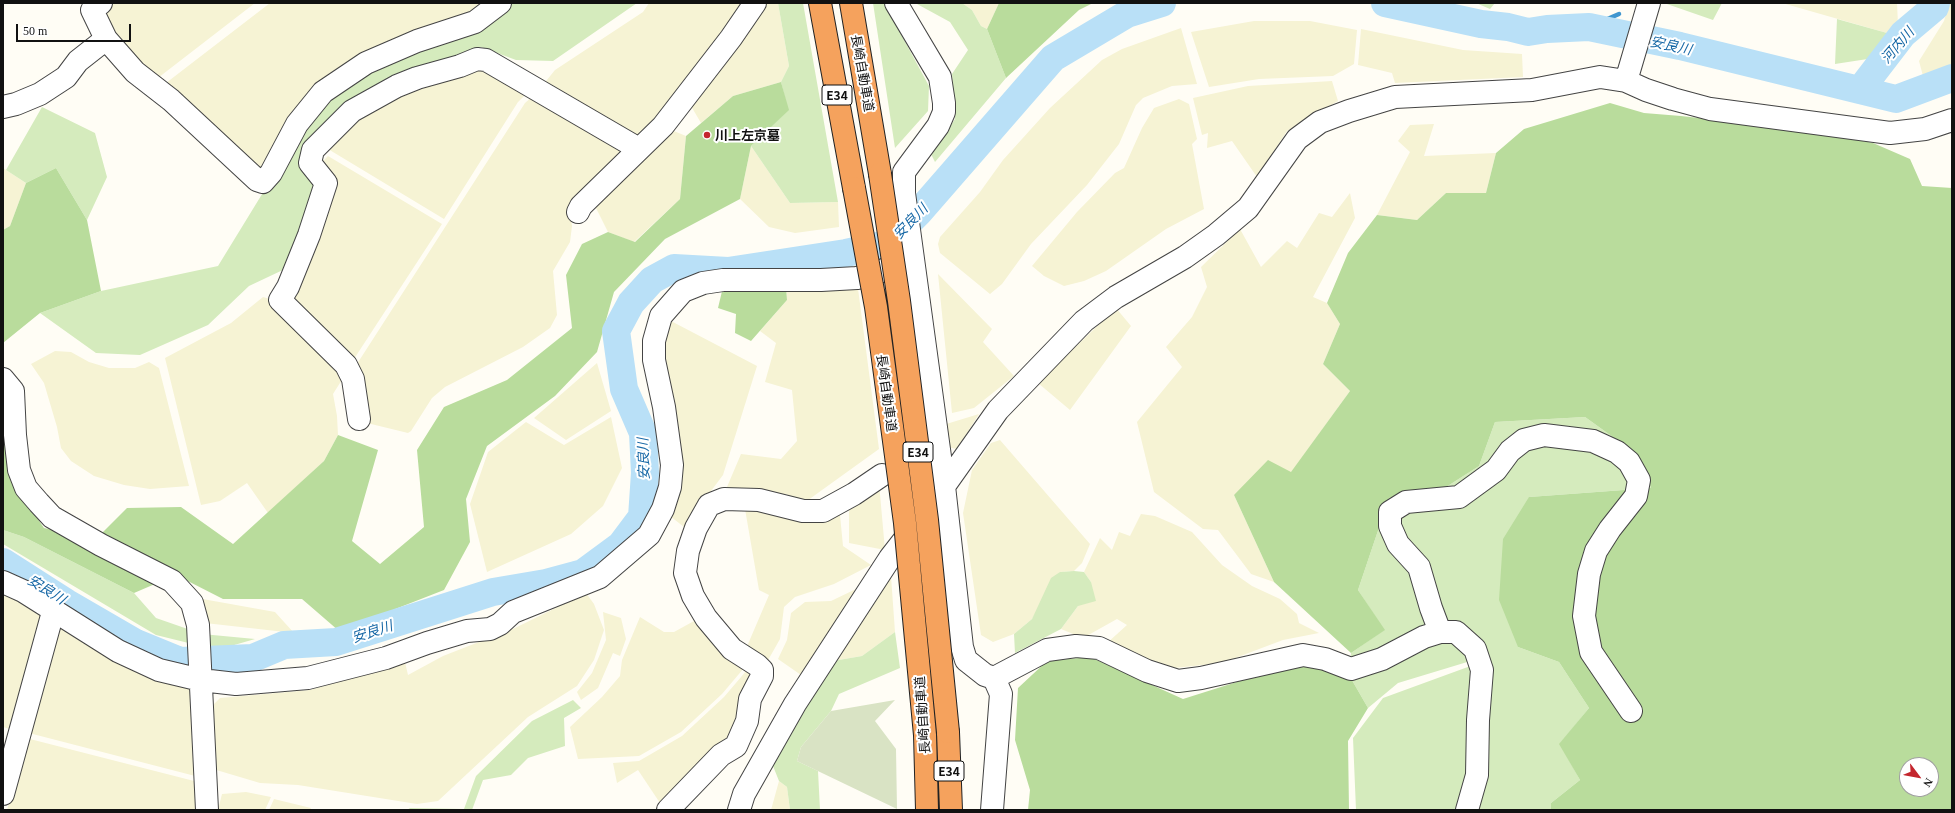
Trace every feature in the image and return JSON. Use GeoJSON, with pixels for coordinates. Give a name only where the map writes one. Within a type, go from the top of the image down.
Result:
{"type":"FeatureCollection","features":[{"type":"Feature","properties":{"kind":"highway","name":"長崎自動車道"},"geometry":{"type":"LineString","coordinates":[[820,3],[876,307],[904,515],[925,735],[927,810]]}},
{"type":"Feature","properties":{"kind":"highway","name":"長崎自動車道"},"geometry":{"type":"LineString","coordinates":[[851,3],[880,174],[899,301],[925,504],[948,732],[951,810]]}},
{"type":"Feature","properties":{"kind":"street"},"geometry":{"type":"LineString","coordinates":[[94,5],[106,39],[135,72],[171,100],[256,180],[263,182],[270,173],[297,124],[324,92],[366,63],[417,41],[475,22],[500,3]]}},
{"type":"Feature","properties":{"kind":"street"},"geometry":{"type":"LineString","coordinates":[[578,212],[581,206],[663,126],[689,95],[755,3]]}},
{"type":"Feature","properties":{"kind":"street"},"geometry":{"type":"LineString","coordinates":[[896,3],[940,77],[944,103],[944,112],[938,126],[904,172],[904,193],[944,486],[962,647],[966,660],[985,675],[994,678],[1047,650],[1076,646],[1099,648],[1147,671],[1178,681],[1201,678],[1303,655],[1325,659],[1351,669],[1382,659],[1424,637],[1440,632],[1456,632],[1475,649],[1482,670],[1478,720],[1477,775],[1467,810]]}},
{"type":"Feature","properties":{"kind":"street"},"geometry":{"type":"LineString","coordinates":[[1628,73],[1648,6]]}},
{"type":"Feature","properties":{"kind":"street"},"geometry":{"type":"LineString","coordinates":[[3,107],[16,104],[40,94],[66,77],[78,61],[106,39]]}},
{"type":"Feature","properties":{"kind":"street"},"geometry":{"type":"LineString","coordinates":[[360,419],[353,379],[346,365],[280,300],[288,287],[306,243],[326,183],[310,163],[313,150],[352,111],[397,86],[417,78],[460,66],[476,59],[486,60],[639,149]]}},
{"type":"Feature","properties":{"kind":"street"},"geometry":{"type":"LineString","coordinates":[[1628,73],[1646,90],[1673,100],[1710,109],[1890,133],[1925,129],[1952,120]]}},
{"type":"Feature","properties":{"kind":"street"},"geometry":{"type":"LineString","coordinates":[[739,810],[744,794],[795,704],[890,558],[998,410],[1084,321],[1116,297],[1185,257],[1216,235],[1248,208],[1297,139],[1320,122],[1395,97],[1532,90],[1628,73]]}},
{"type":"Feature","properties":{"kind":"street"},"geometry":{"type":"LineString","coordinates":[[3,582],[24,591],[53,612],[118,651],[159,670],[201,680],[236,684],[308,678],[386,658],[427,643],[467,631],[490,629],[500,624],[513,612],[600,577],[649,534],[663,509],[670,487],[672,465],[665,413],[654,360],[654,341],[661,316],[682,291],[723,280],[821,280],[858,278],[877,273],[906,260],[913,251]]}},
{"type":"Feature","properties":{"kind":"street"},"geometry":{"type":"LineString","coordinates":[[3,379],[13,391],[15,435],[19,470],[26,488],[52,517],[101,545],[172,581],[192,602],[198,625],[207,810]]}},
{"type":"Feature","properties":{"kind":"street"},"geometry":{"type":"LineString","coordinates":[[1440,632],[1419,567],[1398,544],[1390,526],[1390,512],[1406,502],[1459,497],[1496,470],[1510,451],[1524,440],[1544,435],[1593,441],[1617,452],[1629,462],[1638,480],[1636,496],[1610,529],[1596,551],[1589,574],[1584,616],[1591,652],[1631,711]]}},
{"type":"Feature","properties":{"kind":"street"},"geometry":{"type":"LineString","coordinates":[[668,810],[721,755],[736,746],[747,721],[750,699],[762,676],[762,670],[752,661],[732,649],[706,618],[693,596],[685,572],[688,551],[696,528],[709,505],[724,499],[759,500],[803,511],[823,511],[854,494],[882,475]]}},
{"type":"Feature","properties":{"kind":"street"},"geometry":{"type":"LineString","coordinates":[[3,794],[53,612]]}},
{"type":"Feature","properties":{"kind":"street"},"geometry":{"type":"LineString","coordinates":[[992,810],[1001,694],[994,678]]}},
{"type":"Feature","properties":{"kind":"street"},"geometry":{"type":"LineString","coordinates":[[736,746],[761,763]]}},
{"type":"Feature","properties":{"kind":"shaded area"},"geometry":{"type":"Polygon","coordinates":[[[114,3],[255,3],[154,81],[125,53],[103,11],[114,3]]]}},
{"type":"Feature","properties":{"kind":"shaded area"},"geometry":{"type":"Polygon","coordinates":[[[270,3],[490,3],[458,18],[259,172],[166,83],[270,3]]]}},
{"type":"Feature","properties":{"kind":"shaded area"},"geometry":{"type":"Polygon","coordinates":[[[649,3],[747,3],[640,138],[542,86],[555,70],[643,12],[649,3]]]}},
{"type":"Feature","properties":{"kind":"shaded area"},"geometry":{"type":"Polygon","coordinates":[[[762,3],[778,3],[789,66],[781,82],[733,96],[701,123],[691,106],[762,3]]]}},
{"type":"Feature","properties":{"kind":"shaded area"},"geometry":{"type":"Polygon","coordinates":[[[962,3],[999,3],[987,29],[981,26],[972,10],[962,3]]]}},
{"type":"Feature","properties":{"kind":"shaded area"},"geometry":{"type":"Polygon","coordinates":[[[1782,3],[1897,3],[1898,25],[1887,33],[1782,3]]]}},
{"type":"Feature","properties":{"kind":"shaded area"},"geometry":{"type":"Polygon","coordinates":[[[1949,3],[1952,3],[1952,65],[1923,76],[1919,61],[1944,21],[1949,3]]]}},
{"type":"Feature","properties":{"kind":"shaded area"},"geometry":{"type":"Polygon","coordinates":[[[1254,21],[1310,21],[1357,30],[1354,64],[1333,76],[1259,79],[1209,87],[1191,32],[1254,21]]]}},
{"type":"Feature","properties":{"kind":"shaded area"},"geometry":{"type":"Polygon","coordinates":[[[1181,28],[1197,84],[1172,86],[1143,98],[1136,105],[1119,144],[1087,185],[1031,244],[1002,284],[990,294],[940,253],[938,244],[940,237],[980,192],[1003,160],[1050,108],[1102,60],[1122,49],[1181,28]]]}},
{"type":"Feature","properties":{"kind":"shaded area"},"geometry":{"type":"Polygon","coordinates":[[[1361,29],[1463,50],[1522,54],[1523,77],[1395,83],[1392,73],[1358,65],[1361,29]]]}},
{"type":"Feature","properties":{"kind":"shaded area"},"geometry":{"type":"Polygon","coordinates":[[[481,66],[527,93],[518,102],[444,219],[328,149],[351,120],[399,91],[481,66]]]}},
{"type":"Feature","properties":{"kind":"shaded area"},"geometry":{"type":"Polygon","coordinates":[[[1332,81],[1338,101],[1287,131],[1257,177],[1232,141],[1207,148],[1208,133],[1202,135],[1193,98],[1248,86],[1332,81]]]}},
{"type":"Feature","properties":{"kind":"shaded area"},"geometry":{"type":"Polygon","coordinates":[[[533,96],[624,153],[570,211],[572,226],[570,242],[553,271],[557,315],[550,328],[523,347],[445,387],[432,398],[411,431],[408,433],[367,423],[355,367],[525,103],[533,96]]]}},
{"type":"Feature","properties":{"kind":"shaded area"},"geometry":{"type":"Polygon","coordinates":[[[1179,99],[1189,104],[1197,139],[1192,144],[1204,209],[1166,229],[1106,271],[1084,281],[1064,286],[1044,276],[1032,266],[1077,212],[1115,173],[1124,168],[1142,128],[1154,108],[1179,99]]]}},
{"type":"Feature","properties":{"kind":"shaded area"},"geometry":{"type":"Polygon","coordinates":[[[1434,124],[1424,156],[1496,153],[1486,193],[1446,193],[1417,220],[1377,215],[1410,152],[1398,141],[1410,125],[1434,124]]]}},
{"type":"Feature","properties":{"kind":"shaded area"},"geometry":{"type":"Polygon","coordinates":[[[669,129],[686,136],[680,199],[634,242],[608,232],[595,206],[669,129]]]}},
{"type":"Feature","properties":{"kind":"shaded area"},"geometry":{"type":"Polygon","coordinates":[[[751,146],[790,203],[838,202],[839,227],[795,233],[769,227],[740,199],[751,146]]]}},
{"type":"Feature","properties":{"kind":"shaded area"},"geometry":{"type":"Polygon","coordinates":[[[328,156],[442,224],[352,362],[292,304],[318,166],[328,156]]]}},
{"type":"Feature","properties":{"kind":"shaded area"},"geometry":{"type":"Polygon","coordinates":[[[3,168],[26,183],[10,226],[3,230],[3,168]]]}},
{"type":"Feature","properties":{"kind":"shaded area"},"geometry":{"type":"Polygon","coordinates":[[[1350,193],[1355,218],[1313,297],[1327,303],[1340,324],[1323,364],[1350,391],[1291,473],[1234,495],[1274,582],[1251,574],[1218,530],[1203,529],[1154,492],[1137,422],[1182,367],[1166,347],[1192,317],[1207,287],[1201,267],[1240,229],[1261,267],[1287,241],[1297,248],[1319,213],[1332,217],[1350,193]]]}},
{"type":"Feature","properties":{"kind":"shaded area"},"geometry":{"type":"Polygon","coordinates":[[[938,274],[992,329],[983,342],[1014,376],[974,408],[952,413],[938,274]]]}},
{"type":"Feature","properties":{"kind":"shaded area"},"geometry":{"type":"Polygon","coordinates":[[[857,281],[879,449],[804,503],[786,494],[724,494],[741,454],[781,459],[797,441],[792,390],[765,382],[776,343],[760,331],[787,300],[786,287],[857,281]]]}},
{"type":"Feature","properties":{"kind":"shaded area"},"geometry":{"type":"Polygon","coordinates":[[[263,297],[270,299],[345,375],[333,394],[337,416],[338,435],[324,461],[268,513],[247,483],[220,501],[201,505],[165,358],[231,323],[263,297]]]}},
{"type":"Feature","properties":{"kind":"shaded area"},"geometry":{"type":"Polygon","coordinates":[[[1116,308],[1131,326],[1070,410],[1038,383],[1116,308]]]}},
{"type":"Feature","properties":{"kind":"shaded area"},"geometry":{"type":"Polygon","coordinates":[[[671,321],[757,366],[723,475],[684,527],[670,516],[659,359],[671,321]]]}},
{"type":"Feature","properties":{"kind":"shaded area"},"geometry":{"type":"Polygon","coordinates":[[[55,351],[71,352],[89,362],[109,368],[135,368],[149,362],[159,368],[189,486],[150,489],[124,485],[94,476],[71,461],[61,448],[57,427],[44,383],[31,364],[55,351]]]}},
{"type":"Feature","properties":{"kind":"shaded area"},"geometry":{"type":"Polygon","coordinates":[[[597,363],[611,411],[566,440],[534,418],[597,363]]]}},
{"type":"Feature","properties":{"kind":"shaded area"},"geometry":{"type":"Polygon","coordinates":[[[979,414],[957,449],[947,447],[943,425],[979,414]]]}},
{"type":"Feature","properties":{"kind":"shaded area"},"geometry":{"type":"Polygon","coordinates":[[[611,417],[622,468],[603,506],[571,534],[487,572],[470,504],[488,452],[526,422],[564,445],[611,417]]]}},
{"type":"Feature","properties":{"kind":"shaded area"},"geometry":{"type":"Polygon","coordinates":[[[1000,440],[1090,544],[1082,563],[1074,571],[1060,572],[1032,619],[1014,634],[993,642],[981,635],[963,513],[972,470],[991,443],[1000,440]]]}},
{"type":"Feature","properties":{"kind":"shaded area"},"geometry":{"type":"Polygon","coordinates":[[[879,483],[885,550],[849,543],[849,506],[879,483]]]}},
{"type":"Feature","properties":{"kind":"shaded area"},"geometry":{"type":"Polygon","coordinates":[[[745,509],[795,520],[840,515],[843,546],[871,565],[834,584],[795,597],[784,607],[780,639],[767,662],[745,651],[769,595],[759,590],[745,509]]]}},
{"type":"Feature","properties":{"kind":"shaded area"},"geometry":{"type":"Polygon","coordinates":[[[1141,514],[1155,516],[1192,532],[1222,565],[1252,586],[1280,599],[1297,614],[1299,623],[1319,633],[1283,640],[1222,663],[1174,668],[1106,644],[1127,625],[1117,619],[1083,638],[1061,629],[1078,606],[1091,582],[1084,572],[1100,538],[1112,550],[1119,532],[1130,536],[1141,514]]]}},
{"type":"Feature","properties":{"kind":"shaded area"},"geometry":{"type":"Polygon","coordinates":[[[891,576],[895,632],[862,656],[833,661],[891,576]]]}},
{"type":"Feature","properties":{"kind":"shaded area"},"geometry":{"type":"Polygon","coordinates":[[[3,588],[44,611],[13,730],[3,727],[3,588]]]}},
{"type":"Feature","properties":{"kind":"shaded area"},"geometry":{"type":"Polygon","coordinates":[[[856,589],[801,675],[778,659],[787,640],[791,613],[805,602],[831,601],[856,589]]]}},
{"type":"Feature","properties":{"kind":"shaded area"},"geometry":{"type":"Polygon","coordinates":[[[586,593],[594,604],[604,630],[594,660],[577,686],[528,717],[438,801],[417,804],[298,785],[260,783],[213,769],[212,724],[214,704],[220,698],[310,690],[405,662],[408,675],[443,656],[515,628],[586,593]]]}},
{"type":"Feature","properties":{"kind":"shaded area"},"geometry":{"type":"Polygon","coordinates":[[[197,598],[275,612],[294,633],[205,623],[197,598]]]}},
{"type":"Feature","properties":{"kind":"shaded area"},"geometry":{"type":"Polygon","coordinates":[[[603,612],[621,618],[626,639],[620,656],[613,653],[598,688],[581,700],[577,692],[592,673],[606,640],[603,612]]]}},
{"type":"Feature","properties":{"kind":"shaded area"},"geometry":{"type":"Polygon","coordinates":[[[640,617],[664,632],[674,632],[694,621],[702,621],[744,668],[722,694],[681,732],[639,756],[578,759],[570,727],[602,697],[620,676],[622,660],[640,617]]]}},
{"type":"Feature","properties":{"kind":"shaded area"},"geometry":{"type":"Polygon","coordinates":[[[61,623],[195,686],[199,777],[25,732],[61,623]]]}},
{"type":"Feature","properties":{"kind":"shaded area"},"geometry":{"type":"Polygon","coordinates":[[[747,670],[754,679],[734,736],[662,806],[638,770],[617,783],[613,763],[639,761],[682,736],[724,697],[747,670]]]}},
{"type":"Feature","properties":{"kind":"shaded area"},"geometry":{"type":"Polygon","coordinates":[[[26,738],[198,782],[202,810],[7,810],[26,738]]]}},
{"type":"Feature","properties":{"kind":"shaded area"},"geometry":{"type":"Polygon","coordinates":[[[779,781],[787,787],[790,810],[771,810],[779,781]]]}},
{"type":"Feature","properties":{"kind":"shaded area"},"geometry":{"type":"Polygon","coordinates":[[[246,792],[271,797],[265,810],[218,810],[222,794],[246,792]]]}},
{"type":"Feature","properties":{"kind":"shaded area"},"geometry":{"type":"Polygon","coordinates":[[[274,799],[311,808],[310,810],[269,810],[274,799]]]}},
{"type":"Feature","properties":{"kind":"green space"},"geometry":{"type":"Polygon","coordinates":[[[511,3],[637,3],[553,61],[516,60],[481,47],[370,88],[331,118],[305,154],[320,184],[285,269],[249,286],[208,325],[140,355],[96,353],[40,313],[101,291],[218,266],[305,124],[329,95],[368,68],[511,3]]]}},
{"type":"Feature","properties":{"kind":"green space"},"geometry":{"type":"Polygon","coordinates":[[[778,3],[803,3],[838,202],[790,203],[751,146],[788,110],[781,82],[789,66],[778,3]]]}},
{"type":"Feature","properties":{"kind":"green space"},"geometry":{"type":"Polygon","coordinates":[[[873,3],[884,3],[929,86],[928,111],[895,148],[873,3]]]}},
{"type":"Feature","properties":{"kind":"green space"},"geometry":{"type":"Polygon","coordinates":[[[962,3],[972,10],[981,26],[987,29],[1006,78],[935,162],[931,154],[955,119],[952,74],[968,50],[950,22],[917,4],[962,3]]]}},
{"type":"Feature","properties":{"kind":"green space"},"geometry":{"type":"Polygon","coordinates":[[[999,3],[1093,3],[1079,10],[1006,78],[987,29],[999,3]]]}},
{"type":"Feature","properties":{"kind":"green space"},"geometry":{"type":"Polygon","coordinates":[[[1476,3],[1495,3],[1490,9],[1476,3]]]}},
{"type":"Feature","properties":{"kind":"green space"},"geometry":{"type":"Polygon","coordinates":[[[1664,3],[1722,3],[1713,20],[1664,3]]]}},
{"type":"Feature","properties":{"kind":"green space"},"geometry":{"type":"Polygon","coordinates":[[[1837,19],[1887,33],[1874,58],[1835,64],[1837,19]]]}},
{"type":"Feature","properties":{"kind":"green space"},"geometry":{"type":"Polygon","coordinates":[[[781,82],[789,110],[751,146],[740,199],[665,239],[614,292],[597,352],[555,396],[487,446],[466,499],[470,542],[444,590],[339,631],[302,599],[223,599],[176,575],[134,593],[24,537],[3,530],[3,394],[12,481],[44,528],[96,539],[127,508],[181,507],[233,544],[324,461],[338,435],[378,450],[352,541],[380,564],[424,527],[417,450],[444,407],[507,380],[572,328],[566,275],[582,244],[608,232],[635,242],[680,199],[686,136],[733,96],[781,82]]]}},
{"type":"Feature","properties":{"kind":"green space"},"geometry":{"type":"Polygon","coordinates":[[[1610,103],[1644,113],[1806,130],[1873,143],[1910,159],[1922,186],[1952,188],[1952,810],[1551,810],[1551,803],[1580,780],[1559,744],[1589,708],[1559,662],[1518,647],[1499,600],[1503,539],[1529,497],[1651,488],[1638,455],[1585,417],[1495,422],[1479,466],[1443,489],[1389,498],[1358,590],[1385,630],[1351,653],[1274,582],[1234,495],[1268,460],[1291,472],[1350,391],[1323,364],[1340,324],[1327,303],[1348,253],[1377,215],[1417,220],[1446,193],[1486,193],[1496,153],[1524,129],[1610,103]]]}},
{"type":"Feature","properties":{"kind":"green space"},"geometry":{"type":"Polygon","coordinates":[[[42,107],[95,133],[107,177],[87,220],[56,168],[26,183],[6,170],[42,107]]]}},
{"type":"Feature","properties":{"kind":"green space"},"geometry":{"type":"Polygon","coordinates":[[[56,168],[87,220],[101,291],[40,313],[3,343],[3,230],[10,226],[26,183],[56,168]]]}},
{"type":"Feature","properties":{"kind":"green space"},"geometry":{"type":"Polygon","coordinates":[[[723,287],[786,287],[787,300],[751,341],[735,333],[736,314],[718,308],[723,287]]]}},
{"type":"Feature","properties":{"kind":"green space"},"geometry":{"type":"Polygon","coordinates":[[[1585,417],[1638,455],[1651,488],[1529,497],[1518,647],[1559,662],[1589,708],[1560,744],[1580,780],[1551,803],[1551,810],[1472,810],[1487,656],[1398,683],[1368,708],[1349,675],[1351,653],[1384,630],[1358,590],[1389,498],[1443,489],[1479,466],[1495,422],[1585,417]]]}},
{"type":"Feature","properties":{"kind":"green space"},"geometry":{"type":"Polygon","coordinates":[[[3,530],[24,537],[134,593],[156,618],[202,634],[255,639],[217,650],[156,635],[3,544],[3,530]]]}},
{"type":"Feature","properties":{"kind":"green space"},"geometry":{"type":"Polygon","coordinates":[[[1060,572],[1084,572],[1091,582],[1096,601],[1078,606],[1061,629],[1015,653],[1014,634],[1032,619],[1051,578],[1060,572]]]}},
{"type":"Feature","properties":{"kind":"green space"},"geometry":{"type":"Polygon","coordinates":[[[895,632],[900,668],[839,694],[831,711],[801,747],[797,761],[818,771],[820,810],[790,810],[787,787],[779,781],[773,766],[833,661],[862,656],[895,632]]]}},
{"type":"Feature","properties":{"kind":"green space"},"geometry":{"type":"Polygon","coordinates":[[[1090,657],[1183,699],[1300,662],[1349,675],[1368,708],[1348,741],[1349,810],[1028,810],[1030,790],[1015,740],[1018,688],[1047,661],[1090,657]]]}},
{"type":"Feature","properties":{"kind":"green space"},"geometry":{"type":"Polygon","coordinates":[[[1476,664],[1471,773],[1460,810],[1356,810],[1353,738],[1383,698],[1476,664]]]}},
{"type":"Feature","properties":{"kind":"green space"},"geometry":{"type":"Polygon","coordinates":[[[573,700],[581,708],[564,718],[565,746],[528,758],[511,775],[483,780],[472,810],[407,810],[410,808],[464,809],[476,776],[532,721],[573,700]]]}},
{"type":"Feature","properties":{"kind":"green space"},"geometry":{"type":"Polygon","coordinates":[[[895,700],[875,721],[896,749],[897,809],[797,761],[801,747],[831,711],[895,700]]]}},
{"type":"Feature","properties":{"kind":"waterway","name":"安良川"},"geometry":{"type":"LineString","coordinates":[[3,562],[67,603],[136,643],[180,661],[253,658],[284,645],[336,642],[493,592],[546,583],[583,573],[621,545],[642,517],[645,473],[643,433],[624,389],[616,331],[631,303],[652,280],[674,268],[728,271],[846,253],[887,244],[919,212],[1053,58],[1127,14],[1162,3]]}},
{"type":"Feature","properties":{"kind":"waterway","name":"安良川"},"geometry":{"type":"LineString","coordinates":[[1385,3],[1481,24],[1508,27],[1528,32],[1547,29],[1589,27],[1680,46],[1896,99],[1952,78]]}},
{"type":"Feature","properties":{"kind":"waterway","name":"河内川"},"geometry":{"type":"LineString","coordinates":[[1860,90],[1903,34],[1935,7],[1936,3]]}},
{"type":"Feature","properties":{"kind":"waterway"},"geometry":{"type":"LineString","coordinates":[[1589,27],[1619,14]]}},
{"type":"Feature","properties":{"kind":"place","name":"川上左京墓"},"geometry":{"type":"Point","coordinates":[707,135]}}]}
